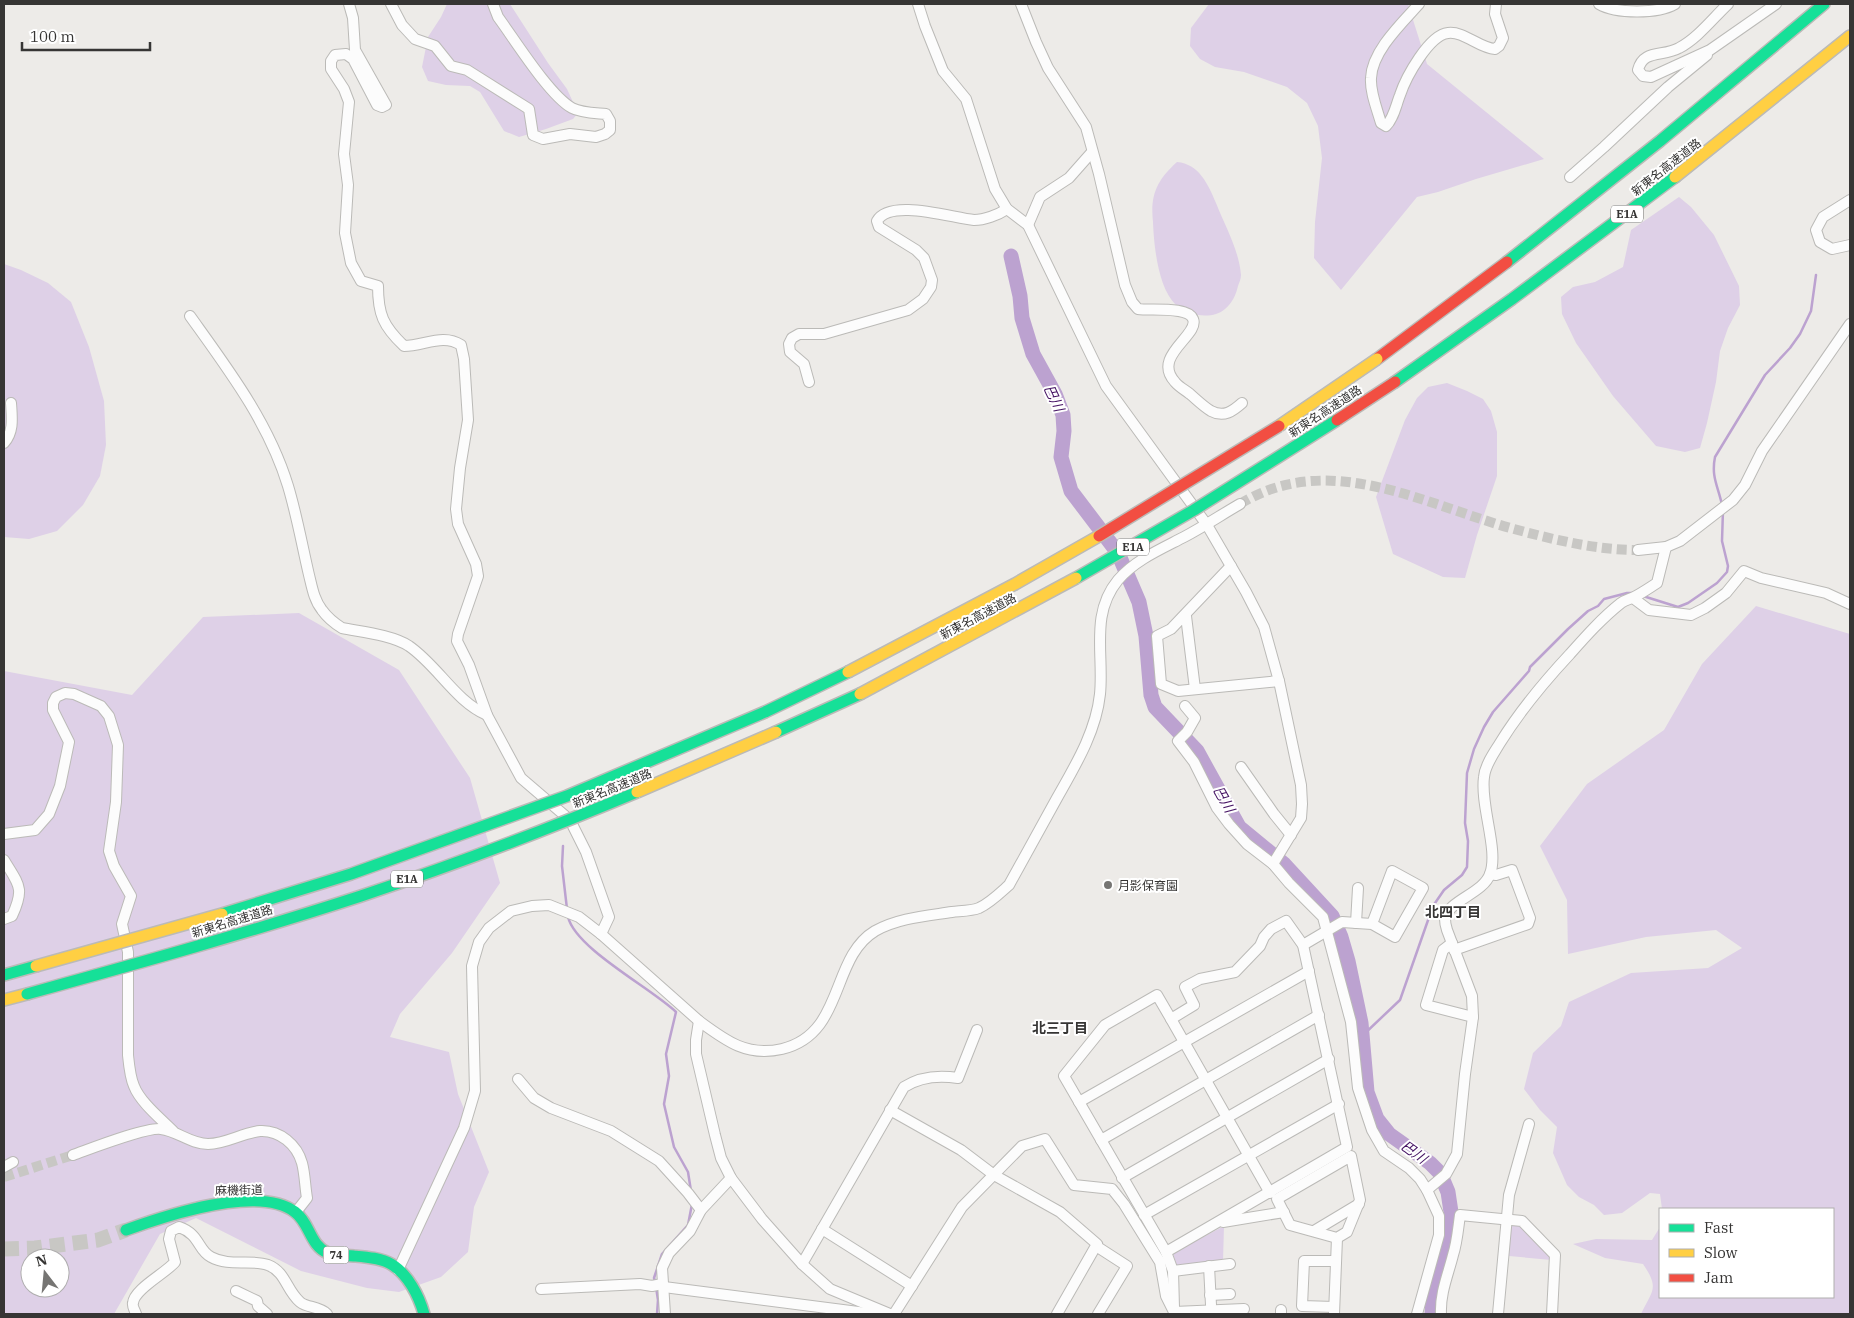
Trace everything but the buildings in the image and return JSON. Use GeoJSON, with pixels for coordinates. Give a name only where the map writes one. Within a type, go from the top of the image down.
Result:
{"type":"FeatureCollection","features":[{"type":"Feature","properties":{"kind":"main road","name":"新東名高速道路"},"geometry":{"type":"LineString","coordinates":[[4,975],[193,923],[350,874],[567,796],[765,712],[848,672],[1015,584],[1113,528],[1299,413],[1377,359],[1650,151],[1824,4]]}},
{"type":"Feature","properties":{"kind":"main road","name":"新東名高速道路"},"geometry":{"type":"LineString","coordinates":[[4,1000],[208,943],[378,890],[576,817],[691,770],[860,694],[1127,550],[1317,434],[1471,330],[1676,177],[1766,106],[1850,36]]}},
{"type":"Feature","properties":{"kind":"main road","name":"麻機街道"},"geometry":{"type":"LineString","coordinates":[[126,1230],[183,1210],[204,1205],[242,1202],[274,1203],[296,1212]]}},
{"type":"Feature","properties":{"kind":"main road","name":"74"},"geometry":{"type":"LineString","coordinates":[[296,1212],[306,1224],[316,1244],[324,1251],[336,1255],[370,1258],[390,1264],[398,1270],[414,1290],[424,1314]]}},
{"type":"Feature","properties":{"kind":"street"},"geometry":{"type":"LineString","coordinates":[[349,4],[353,18],[356,50],[386,105],[382,107],[378,105],[352,59],[346,54],[335,55],[330,61],[332,69],[349,102],[344,154],[348,185],[345,233],[351,263],[361,281],[378,286],[378,306],[382,319],[395,338],[404,346],[414,346],[440,339],[452,339],[460,345],[464,360],[468,420],[460,468],[456,509],[458,524],[476,564],[478,576],[458,634],[458,641],[488,715],[521,778],[570,820],[578,835],[609,917],[601,934]]}},
{"type":"Feature","properties":{"kind":"street"},"geometry":{"type":"LineString","coordinates":[[391,4],[402,25],[415,39],[435,46],[451,66],[467,70],[530,109],[533,134],[543,139],[570,134],[596,137],[610,130],[610,121],[606,114],[574,109],[562,102],[551,90],[498,17],[493,4]]}},
{"type":"Feature","properties":{"kind":"street"},"geometry":{"type":"LineString","coordinates":[[918,4],[943,71],[966,99],[996,189],[1007,209],[1028,225],[1106,386],[1207,524],[1264,627],[1280,681],[1301,785],[1302,818],[1276,859]]}},
{"type":"Feature","properties":{"kind":"street"},"geometry":{"type":"LineString","coordinates":[[1021,4],[1048,68],[1086,127],[1106,201],[1125,286],[1132,302],[1138,309],[1180,310],[1192,316],[1194,320],[1192,330],[1173,351],[1168,366],[1174,381],[1212,412],[1222,414],[1231,412],[1242,403]]}},
{"type":"Feature","properties":{"kind":"street"},"geometry":{"type":"LineString","coordinates":[[1419,4],[1394,31],[1373,65],[1372,88],[1381,123],[1386,126],[1390,122],[1401,92],[1416,65],[1432,41],[1440,35],[1457,34],[1487,48],[1495,49],[1499,46],[1503,38],[1495,14],[1496,4]]}},
{"type":"Feature","properties":{"kind":"street"},"geometry":{"type":"LineString","coordinates":[[1599,4],[1606,8],[1620,11],[1654,11],[1675,4]]}},
{"type":"Feature","properties":{"kind":"street"},"geometry":{"type":"LineString","coordinates":[[1728,4],[1680,48],[1667,54],[1646,56],[1640,61],[1638,70],[1643,76],[1651,77],[1710,50],[1776,4]]}},
{"type":"Feature","properties":{"kind":"street"},"geometry":{"type":"LineString","coordinates":[[1570,177],[1668,87],[1706,57],[1710,50]]}},
{"type":"Feature","properties":{"kind":"street"},"geometry":{"type":"LineString","coordinates":[[1028,225],[1040,196],[1069,178],[1092,152]]}},
{"type":"Feature","properties":{"kind":"street"},"geometry":{"type":"LineString","coordinates":[[1850,200],[1824,217],[1816,230],[1820,242],[1832,249],[1850,245]]}},
{"type":"Feature","properties":{"kind":"street"},"geometry":{"type":"LineString","coordinates":[[810,382],[804,364],[790,352],[789,344],[792,338],[799,334],[824,334],[908,310],[923,299],[931,287],[932,280],[924,258],[916,250],[879,227],[876,221],[879,216],[892,212],[914,210],[976,220],[1000,214],[1007,209]]}},
{"type":"Feature","properties":{"kind":"street"},"geometry":{"type":"LineString","coordinates":[[190,316],[230,372],[255,412],[277,458],[288,485],[314,595],[321,610],[342,628],[396,640],[409,646],[429,663],[474,709],[488,715]]}},
{"type":"Feature","properties":{"kind":"street"},"geometry":{"type":"LineString","coordinates":[[1638,550],[1666,547],[1680,542],[1733,500],[1744,485],[1762,450],[1850,324]]}},
{"type":"Feature","properties":{"kind":"street"},"geometry":{"type":"LineString","coordinates":[[4,443],[10,436],[12,422],[11,403]]}},
{"type":"Feature","properties":{"kind":"street"},"geometry":{"type":"LineString","coordinates":[[398,1270],[464,1128],[475,1091],[472,966],[479,942],[489,928],[511,911],[532,906],[549,906],[580,916],[699,1021],[742,1048],[768,1052],[793,1046],[812,1034],[825,1017],[850,962],[862,941],[874,932],[893,923],[913,918],[977,909],[1009,885],[1081,754],[1094,721],[1100,693],[1099,632],[1101,614],[1116,582],[1138,562],[1240,504]]}},
{"type":"Feature","properties":{"kind":"street"},"geometry":{"type":"LineString","coordinates":[[1427,1190],[1446,1174],[1457,1154],[1473,1017],[1472,996],[1453,947],[1445,919],[1449,911],[1480,888],[1490,874],[1491,845],[1482,790],[1484,774],[1489,761],[1527,702],[1544,683],[1596,626],[1623,601],[1633,598],[1657,583],[1666,547]]}},
{"type":"Feature","properties":{"kind":"street"},"geometry":{"type":"LineString","coordinates":[[1231,566],[1204,593],[1186,616],[1171,630],[1157,636],[1161,684],[1178,691],[1280,681]]}},
{"type":"Feature","properties":{"kind":"street"},"geometry":{"type":"LineString","coordinates":[[1633,598],[1649,610],[1691,615],[1726,593],[1744,572],[1761,578],[1826,592],[1850,604]]}},
{"type":"Feature","properties":{"kind":"street"},"geometry":{"type":"LineString","coordinates":[[1186,616],[1195,689]]}},
{"type":"Feature","properties":{"kind":"street"},"geometry":{"type":"LineString","coordinates":[[4,834],[35,830],[49,814],[60,786],[69,742],[53,710],[56,697],[65,693],[74,694],[101,706],[109,716],[118,745],[116,802],[109,851],[114,866],[131,896],[122,924],[128,952],[128,1055],[134,1087],[147,1104],[174,1131],[194,1143],[223,1142],[260,1131],[273,1133],[288,1139],[302,1162],[306,1198],[296,1212]]}},
{"type":"Feature","properties":{"kind":"street"},"geometry":{"type":"LineString","coordinates":[[1185,706],[1195,718],[1184,736],[1178,741],[1194,762],[1217,808],[1247,844],[1276,859],[1289,883],[1323,917],[1329,929],[1351,1022],[1358,1088],[1372,1130],[1384,1151],[1420,1179],[1439,1216],[1440,1235],[1417,1314]]}},
{"type":"Feature","properties":{"kind":"street"},"geometry":{"type":"LineString","coordinates":[[1241,768],[1291,835]]}},
{"type":"Feature","properties":{"kind":"street"},"geometry":{"type":"LineString","coordinates":[[4,860],[19,886],[20,900],[12,916],[4,919]]}},
{"type":"Feature","properties":{"kind":"street"},"geometry":{"type":"LineString","coordinates":[[1473,1017],[1426,1006],[1443,950],[1528,924],[1530,918],[1512,870],[1496,875],[1490,874]]}},
{"type":"Feature","properties":{"kind":"street"},"geometry":{"type":"LineString","coordinates":[[1303,945],[1342,922],[1372,924],[1395,937],[1423,888],[1392,871],[1372,924]]}},
{"type":"Feature","properties":{"kind":"street"},"geometry":{"type":"LineString","coordinates":[[1356,923],[1358,888]]}},
{"type":"Feature","properties":{"kind":"street"},"geometry":{"type":"LineString","coordinates":[[1166,1252],[1347,1147],[1303,945],[1286,921],[1271,928],[1264,936],[1260,946],[1235,972],[1200,979],[1185,988],[1194,1005],[1171,1019]]}},
{"type":"Feature","properties":{"kind":"street"},"geometry":{"type":"LineString","coordinates":[[1079,1102],[1309,971]]}},
{"type":"Feature","properties":{"kind":"street"},"geometry":{"type":"LineString","coordinates":[[1174,1313],[1173,1271],[1166,1252],[1064,1076],[1105,1025],[1157,995],[1270,1192]]}},
{"type":"Feature","properties":{"kind":"street"},"geometry":{"type":"LineString","coordinates":[[1101,1140],[1319,1015]]}},
{"type":"Feature","properties":{"kind":"street"},"geometry":{"type":"LineString","coordinates":[[699,1021],[696,1054],[714,1136],[731,1178],[762,1220],[802,1264],[830,1289],[888,1313]]}},
{"type":"Feature","properties":{"kind":"street"},"geometry":{"type":"LineString","coordinates":[[802,1264],[904,1087],[912,1082],[938,1075],[958,1078],[977,1030]]}},
{"type":"Feature","properties":{"kind":"street"},"geometry":{"type":"LineString","coordinates":[[1122,1178],[1329,1059]]}},
{"type":"Feature","properties":{"kind":"street"},"geometry":{"type":"LineString","coordinates":[[518,1079],[534,1098],[551,1108],[611,1130],[659,1160],[701,1210]]}},
{"type":"Feature","properties":{"kind":"street"},"geometry":{"type":"LineString","coordinates":[[1144,1215],[1339,1104]]}},
{"type":"Feature","properties":{"kind":"street"},"geometry":{"type":"LineString","coordinates":[[890,1110],[961,1150],[994,1175],[1060,1212],[1097,1244],[1096,1246],[1127,1266],[1098,1314]]}},
{"type":"Feature","properties":{"kind":"street"},"geometry":{"type":"LineString","coordinates":[[1498,1314],[1509,1195],[1529,1124]]}},
{"type":"Feature","properties":{"kind":"street"},"geometry":{"type":"LineString","coordinates":[[73,1155],[141,1132],[158,1128],[174,1131]]}},
{"type":"Feature","properties":{"kind":"street"},"geometry":{"type":"LineString","coordinates":[[541,1289],[640,1284],[659,1285],[866,1313],[888,1313],[912,1286],[962,1207],[1022,1146],[1045,1139],[1074,1185],[1112,1189],[1124,1204],[1160,1262],[1166,1296],[1174,1313]]}},
{"type":"Feature","properties":{"kind":"street"},"geometry":{"type":"LineString","coordinates":[[1351,1156],[1360,1200],[1359,1204],[1347,1232],[1337,1238],[1290,1225],[1277,1199],[1351,1156]]}},
{"type":"Feature","properties":{"kind":"street"},"geometry":{"type":"LineString","coordinates":[[665,1314],[659,1285],[662,1268],[669,1253],[690,1231],[701,1210],[731,1178]]}},
{"type":"Feature","properties":{"kind":"street"},"geometry":{"type":"LineString","coordinates":[[1314,1231],[1359,1204]]}},
{"type":"Feature","properties":{"kind":"street"},"geometry":{"type":"LineString","coordinates":[[1218,1223],[1284,1212]]}},
{"type":"Feature","properties":{"kind":"street"},"geometry":{"type":"LineString","coordinates":[[1440,1314],[1442,1294],[1454,1253],[1460,1215],[1522,1222],[1555,1254],[1552,1314]]}},
{"type":"Feature","properties":{"kind":"street"},"geometry":{"type":"LineString","coordinates":[[136,1314],[132,1304],[135,1297],[175,1262],[169,1239],[171,1231],[179,1227],[188,1230],[208,1256],[219,1261],[267,1265],[281,1273],[293,1295],[301,1303],[322,1309],[327,1314]]}},
{"type":"Feature","properties":{"kind":"street"},"geometry":{"type":"LineString","coordinates":[[822,1229],[912,1286]]}},
{"type":"Feature","properties":{"kind":"street"},"geometry":{"type":"LineString","coordinates":[[1336,1261],[1304,1261],[1302,1306],[1334,1311],[1337,1238]]}},
{"type":"Feature","properties":{"kind":"street"},"geometry":{"type":"LineString","coordinates":[[1057,1314],[1096,1246]]}},
{"type":"Feature","properties":{"kind":"street"},"geometry":{"type":"LineString","coordinates":[[1173,1271],[1230,1264]]}},
{"type":"Feature","properties":{"kind":"street"},"geometry":{"type":"LineString","coordinates":[[1209,1266],[1210,1300],[1230,1294]]}},
{"type":"Feature","properties":{"kind":"street"},"geometry":{"type":"LineString","coordinates":[[236,1291],[257,1301],[258,1306],[267,1314]]}},
{"type":"Feature","properties":{"kind":"street"},"geometry":{"type":"LineString","coordinates":[[1174,1313],[1244,1309]]}},
{"type":"Feature","properties":{"kind":"shaded area"},"geometry":{"type":"Polygon","coordinates":[[[447,4],[510,4],[567,89],[578,113],[573,119],[519,137],[504,131],[480,92],[470,86],[446,85],[428,81],[422,67],[428,37],[447,4]]]}},
{"type":"Feature","properties":{"kind":"shaded area"},"geometry":{"type":"Polygon","coordinates":[[[1209,4],[1408,4],[1427,64],[1544,159],[1417,197],[1341,290],[1314,258],[1315,222],[1322,158],[1318,126],[1307,103],[1287,87],[1244,72],[1215,67],[1200,59],[1190,46],[1191,28],[1209,4]]]}},
{"type":"Feature","properties":{"kind":"shaded area"},"geometry":{"type":"Polygon","coordinates":[[[1177,162],[1197,171],[1206,182],[1238,256],[1241,276],[1235,296],[1225,309],[1214,315],[1193,314],[1176,305],[1165,288],[1158,266],[1152,212],[1154,196],[1164,175],[1177,162]]]}},
{"type":"Feature","properties":{"kind":"shaded area"},"geometry":{"type":"Polygon","coordinates":[[[1679,197],[1691,207],[1714,235],[1739,286],[1740,305],[1728,328],[1720,351],[1716,382],[1700,448],[1685,452],[1656,446],[1613,396],[1576,343],[1562,314],[1561,297],[1573,287],[1595,282],[1623,267],[1631,230],[1679,197]]]}},
{"type":"Feature","properties":{"kind":"shaded area"},"geometry":{"type":"Polygon","coordinates":[[[4,264],[48,283],[71,302],[89,347],[104,401],[106,445],[100,476],[83,505],[57,531],[29,539],[4,537],[4,264]]]}},
{"type":"Feature","properties":{"kind":"shaded area"},"geometry":{"type":"Polygon","coordinates":[[[1447,383],[1483,399],[1491,411],[1497,432],[1497,476],[1465,578],[1443,577],[1393,554],[1376,497],[1405,420],[1417,398],[1428,387],[1447,383]]]}},
{"type":"Feature","properties":{"kind":"shaded area"},"geometry":{"type":"Polygon","coordinates":[[[1756,606],[1850,634],[1850,1314],[1641,1314],[1651,1294],[1653,1284],[1643,1264],[1605,1258],[1573,1244],[1596,1239],[1652,1240],[1659,1229],[1659,1298],[1834,1298],[1834,1208],[1662,1208],[1660,1194],[1650,1193],[1622,1213],[1604,1215],[1594,1205],[1579,1197],[1567,1185],[1553,1153],[1557,1127],[1540,1110],[1524,1089],[1533,1053],[1561,1026],[1569,1002],[1631,973],[1708,968],[1742,948],[1716,930],[1646,937],[1568,954],[1567,900],[1540,846],[1587,784],[1664,730],[1702,664],[1756,606]]]}},
{"type":"Feature","properties":{"kind":"shaded area"},"geometry":{"type":"Polygon","coordinates":[[[299,613],[399,670],[470,778],[500,883],[452,953],[400,1014],[390,1037],[449,1052],[458,1094],[489,1172],[474,1207],[468,1252],[441,1277],[399,1292],[367,1288],[301,1271],[196,1218],[160,1234],[114,1314],[4,1314],[4,671],[132,695],[203,617],[299,613]]]}},
{"type":"Feature","properties":{"kind":"shaded area"},"geometry":{"type":"Polygon","coordinates":[[[1511,1224],[1520,1225],[1551,1255],[1551,1260],[1509,1256],[1511,1224]]]}},
{"type":"Feature","properties":{"kind":"shaded area"},"geometry":{"type":"Polygon","coordinates":[[[1224,1226],[1223,1261],[1177,1266],[1173,1254],[1175,1252],[1224,1226]]]}},
{"type":"Feature","properties":{"kind":"waterway","name":"巴川"},"geometry":{"type":"LineString","coordinates":[[1011,256],[1020,296],[1022,318],[1033,354],[1055,394],[1063,415],[1064,431],[1061,457],[1071,491],[1118,553],[1139,602],[1146,636],[1151,695],[1155,707],[1197,751],[1239,827],[1284,864],[1332,916],[1348,961],[1361,1023],[1367,1092],[1377,1119],[1389,1134],[1430,1163],[1440,1173],[1448,1192],[1451,1212],[1446,1252],[1433,1296],[1432,1314]]}},
{"type":"Feature","properties":{"kind":"waterway"},"geometry":{"type":"LineString","coordinates":[[1722,505],[1714,476],[1715,457],[1765,375],[1800,334],[1811,311],[1816,275]]}},
{"type":"Feature","properties":{"kind":"waterway"},"geometry":{"type":"LineString","coordinates":[[1643,596],[1678,607],[1688,603],[1717,583],[1727,572],[1728,566],[1722,541],[1723,510]]}},
{"type":"Feature","properties":{"kind":"waterway"},"geometry":{"type":"LineString","coordinates":[[1361,1037],[1400,1000],[1433,906],[1444,890],[1462,875],[1467,867],[1468,841],[1465,823],[1467,773],[1474,749],[1493,712],[1529,671],[1530,667],[1588,611],[1598,606],[1604,599],[1633,593]]}},
{"type":"Feature","properties":{"kind":"waterway"},"geometry":{"type":"LineString","coordinates":[[563,846],[562,866],[567,909]]}},
{"type":"Feature","properties":{"kind":"waterway"},"geometry":{"type":"LineString","coordinates":[[568,917],[574,929],[599,955],[676,1012],[666,1054],[669,1076],[664,1104],[674,1147],[688,1172],[691,1191]]}},
{"type":"Feature","properties":{"kind":"waterway"},"geometry":{"type":"LineString","coordinates":[[655,1281],[654,1278],[662,1254],[688,1225],[692,1204]]}},
{"type":"Feature","properties":{"kind":"waterway"},"geometry":{"type":"LineString","coordinates":[[656,1287],[658,1300],[657,1314]]}},
{"type":"Feature","properties":{"kind":"tunnel"},"geometry":{"type":"LineString","coordinates":[[1240,504],[1274,488],[1308,481],[1342,481],[1412,496],[1480,519],[1545,537],[1576,544],[1622,550],[1638,550]]}},
{"type":"Feature","properties":{"kind":"tunnel"},"geometry":{"type":"LineString","coordinates":[[4,1177],[73,1155]]}},
{"type":"Feature","properties":{"kind":"tunnel"},"geometry":{"type":"LineString","coordinates":[[4,1249],[35,1248],[98,1240],[126,1230]]}},
{"type":"Feature","properties":{"kind":"traffic: fast"},"geometry":{"type":"LineString","coordinates":[[1507,262],[1660,141],[1824,4]]}},
{"type":"Feature","properties":{"kind":"traffic: fast"},"geometry":{"type":"LineString","coordinates":[[1395,382],[1512,299],[1675,177]]}},
{"type":"Feature","properties":{"kind":"traffic: fast"},"geometry":{"type":"LineString","coordinates":[[1076,578],[1194,510],[1337,420]]}},
{"type":"Feature","properties":{"kind":"traffic: fast"},"geometry":{"type":"LineString","coordinates":[[765,712],[848,672]]}},
{"type":"Feature","properties":{"kind":"traffic: fast"},"geometry":{"type":"LineString","coordinates":[[776,732],[860,694]]}},
{"type":"Feature","properties":{"kind":"traffic: fast"},"geometry":{"type":"LineString","coordinates":[[222,914],[351,874],[567,796],[765,712]]}},
{"type":"Feature","properties":{"kind":"traffic: fast"},"geometry":{"type":"LineString","coordinates":[[27,994],[237,935],[361,896],[500,847],[637,792]]}},
{"type":"Feature","properties":{"kind":"traffic: fast"},"geometry":{"type":"LineString","coordinates":[[4,975],[36,966]]}},
{"type":"Feature","properties":{"kind":"traffic: fast"},"geometry":{"type":"LineString","coordinates":[[126,1230],[164,1217],[211,1205],[258,1201],[279,1204],[295,1212],[300,1217],[322,1250],[337,1255],[378,1259],[397,1268],[408,1279],[424,1314]]}},
{"type":"Feature","properties":{"kind":"traffic: slow"},"geometry":{"type":"LineString","coordinates":[[1675,177],[1850,36]]}},
{"type":"Feature","properties":{"kind":"traffic: slow"},"geometry":{"type":"LineString","coordinates":[[1279,426],[1377,359]]}},
{"type":"Feature","properties":{"kind":"traffic: slow"},"geometry":{"type":"LineString","coordinates":[[848,672],[1015,584],[1099,536]]}},
{"type":"Feature","properties":{"kind":"traffic: slow"},"geometry":{"type":"LineString","coordinates":[[860,694],[1076,578]]}},
{"type":"Feature","properties":{"kind":"traffic: slow"},"geometry":{"type":"LineString","coordinates":[[637,792],[776,732]]}},
{"type":"Feature","properties":{"kind":"traffic: slow"},"geometry":{"type":"LineString","coordinates":[[36,966],[222,914]]}},
{"type":"Feature","properties":{"kind":"traffic: slow"},"geometry":{"type":"LineString","coordinates":[[4,1000],[27,994]]}},
{"type":"Feature","properties":{"kind":"traffic: jam"},"geometry":{"type":"LineString","coordinates":[[1377,359],[1507,262]]}},
{"type":"Feature","properties":{"kind":"traffic: jam"},"geometry":{"type":"LineString","coordinates":[[1337,420],[1395,382]]}},
{"type":"Feature","properties":{"kind":"traffic: jam"},"geometry":{"type":"LineString","coordinates":[[1099,536],[1279,426]]}},
{"type":"Feature","properties":{"kind":"place","name":"月影保育園"},"geometry":{"type":"Point","coordinates":[1108,885]}},
{"type":"Feature","properties":{"kind":"district","name":"北四丁目"},"geometry":{"type":"Point","coordinates":[1453,912]}},
{"type":"Feature","properties":{"kind":"district","name":"北三丁目"},"geometry":{"type":"Point","coordinates":[1060,1028]}}]}
